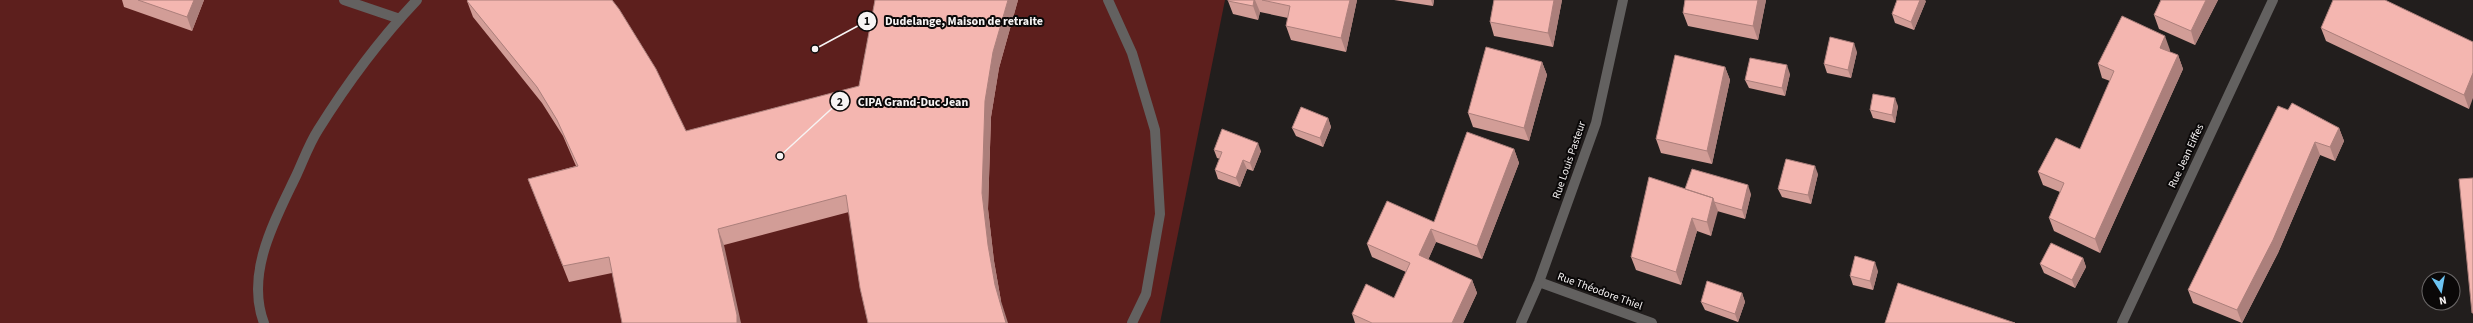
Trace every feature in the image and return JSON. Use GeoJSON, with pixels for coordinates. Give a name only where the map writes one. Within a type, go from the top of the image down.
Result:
{"type":"FeatureCollection","features":[{"type":"Feature","properties":{"kind":"street"},"geometry":{"type":"LineString","coordinates":[[344,0],[400,19]]}},
{"type":"Feature","properties":{"kind":"street"},"geometry":{"type":"LineString","coordinates":[[264,323],[258,290],[263,253],[274,224],[317,131],[400,19],[417,0]]}},
{"type":"Feature","properties":{"kind":"street"},"geometry":{"type":"LineString","coordinates":[[1108,0],[1132,53],[1155,130],[1160,214],[1146,294],[1132,323]]}},
{"type":"Feature","properties":{"kind":"street","name":"Rue Louis Pasteur"},"geometry":{"type":"LineString","coordinates":[[1521,323],[1539,282],[1596,123],[1623,0]]}},
{"type":"Feature","properties":{"kind":"street","name":"Rue Jean Eiffes"},"geometry":{"type":"LineString","coordinates":[[2122,323],[2273,0]]}},
{"type":"Feature","properties":{"kind":"street","name":"Rue Théodore Thiel"},"geometry":{"type":"LineString","coordinates":[[1539,282],[1652,323]]}},
{"type":"Feature","properties":{"kind":"shaded area"},"geometry":{"type":"Polygon","coordinates":[[[0,0],[1225,0],[1160,323],[0,323],[0,0]]]}},
{"type":"Feature","properties":{"kind":"building"},"geometry":{"type":"Polygon","coordinates":[[[138,0],[194,0],[187,17],[138,0]]]}},
{"type":"Feature","properties":{"kind":"building"},"geometry":{"type":"Polygon","coordinates":[[[612,0],[656,69],[686,131],[859,86],[875,0],[1008,0],[993,52],[985,101],[982,193],[988,245],[995,285],[1006,323],[868,323],[860,288],[846,195],[718,229],[737,315],[737,323],[622,323],[609,257],[563,266],[528,179],[578,166],[557,120],[537,87],[467,1],[612,0]]]}},
{"type":"Feature","properties":{"kind":"building"},"geometry":{"type":"Polygon","coordinates":[[[1228,0],[1254,0],[1253,6],[1228,0]]]}},
{"type":"Feature","properties":{"kind":"building"},"geometry":{"type":"Polygon","coordinates":[[[1262,0],[1350,0],[1341,38],[1286,26],[1290,6],[1262,0]]]}},
{"type":"Feature","properties":{"kind":"building"},"geometry":{"type":"Polygon","coordinates":[[[1494,0],[1554,0],[1548,33],[1490,22],[1494,0]]]}},
{"type":"Feature","properties":{"kind":"building"},"geometry":{"type":"Polygon","coordinates":[[[1685,0],[1758,0],[1753,26],[1683,13],[1685,0]]]}},
{"type":"Feature","properties":{"kind":"building"},"geometry":{"type":"Polygon","coordinates":[[[1897,0],[1920,0],[1911,22],[1892,14],[1897,0]]]}},
{"type":"Feature","properties":{"kind":"building"},"geometry":{"type":"Polygon","coordinates":[[[2161,0],[2206,0],[2191,31],[2154,15],[2161,0]]]}},
{"type":"Feature","properties":{"kind":"building"},"geometry":{"type":"Polygon","coordinates":[[[2333,0],[2385,0],[2473,42],[2473,73],[2464,95],[2321,28],[2333,0]]]}},
{"type":"Feature","properties":{"kind":"building"},"geometry":{"type":"Polygon","coordinates":[[[2122,16],[2165,36],[2160,48],[2178,55],[2095,239],[2049,218],[2064,183],[2038,172],[2056,138],[2080,149],[2114,71],[2098,64],[2122,16]]]}},
{"type":"Feature","properties":{"kind":"building"},"geometry":{"type":"Polygon","coordinates":[[[1830,37],[1854,43],[1848,70],[1824,64],[1830,37]]]}},
{"type":"Feature","properties":{"kind":"building"},"geometry":{"type":"Polygon","coordinates":[[[1486,47],[1542,62],[1524,128],[1468,113],[1486,47]]]}},
{"type":"Feature","properties":{"kind":"building"},"geometry":{"type":"Polygon","coordinates":[[[1675,55],[1725,67],[1707,151],[1656,139],[1675,55]]]}},
{"type":"Feature","properties":{"kind":"building"},"geometry":{"type":"Polygon","coordinates":[[[1750,58],[1787,65],[1782,88],[1745,80],[1750,58]]]}},
{"type":"Feature","properties":{"kind":"building"},"geometry":{"type":"Polygon","coordinates":[[[1873,94],[1895,98],[1892,115],[1870,110],[1873,94]]]}},
{"type":"Feature","properties":{"kind":"building"},"geometry":{"type":"Polygon","coordinates":[[[2292,103],[2339,128],[2330,147],[2315,142],[2273,240],[2237,310],[2188,290],[2278,106],[2288,110],[2292,103]]]}},
{"type":"Feature","properties":{"kind":"building"},"geometry":{"type":"Polygon","coordinates":[[[1301,107],[1328,118],[1320,138],[1292,128],[1301,107]]]}},
{"type":"Feature","properties":{"kind":"building"},"geometry":{"type":"Polygon","coordinates":[[[1222,129],[1258,143],[1250,163],[1243,160],[1236,178],[1215,170],[1222,152],[1214,150],[1222,129]]]}},
{"type":"Feature","properties":{"kind":"building"},"geometry":{"type":"Polygon","coordinates":[[[1467,132],[1514,149],[1477,246],[1431,229],[1419,255],[1472,280],[1452,323],[1372,323],[1352,314],[1366,284],[1394,298],[1410,263],[1367,244],[1387,201],[1434,222],[1467,132]]]}},
{"type":"Feature","properties":{"kind":"building"},"geometry":{"type":"Polygon","coordinates":[[[1786,159],[1815,166],[1808,195],[1778,189],[1786,159]]]}},
{"type":"Feature","properties":{"kind":"building"},"geometry":{"type":"Polygon","coordinates":[[[1692,169],[1748,185],[1742,210],[1714,202],[1713,198],[1685,189],[1692,169]]]}},
{"type":"Feature","properties":{"kind":"building"},"geometry":{"type":"Polygon","coordinates":[[[1649,177],[1713,198],[1707,222],[1692,218],[1676,272],[1631,257],[1649,177]]]}},
{"type":"Feature","properties":{"kind":"building"},"geometry":{"type":"Polygon","coordinates":[[[2473,178],[2473,313],[2472,313],[2459,179],[2473,178]]]}},
{"type":"Feature","properties":{"kind":"building"},"geometry":{"type":"Polygon","coordinates":[[[2051,243],[2083,258],[2072,280],[2040,264],[2051,243]]]}},
{"type":"Feature","properties":{"kind":"building"},"geometry":{"type":"Polygon","coordinates":[[[1855,256],[1875,262],[1870,281],[1850,276],[1855,256]]]}},
{"type":"Feature","properties":{"kind":"building"},"geometry":{"type":"Polygon","coordinates":[[[1707,281],[1742,293],[1735,314],[1701,302],[1707,281]]]}},
{"type":"Feature","properties":{"kind":"building"},"geometry":{"type":"Polygon","coordinates":[[[1898,283],[2015,323],[1885,323],[1898,283]]]}},
{"type":"Feature","properties":{"kind":"place","name":"Dudelange, Maison de retraite"},"geometry":{"type":"Point","coordinates":[815,49]}},
{"type":"Feature","properties":{"kind":"place","name":"CIPA Grand-Duc Jean"},"geometry":{"type":"Point","coordinates":[780,156]}}]}
